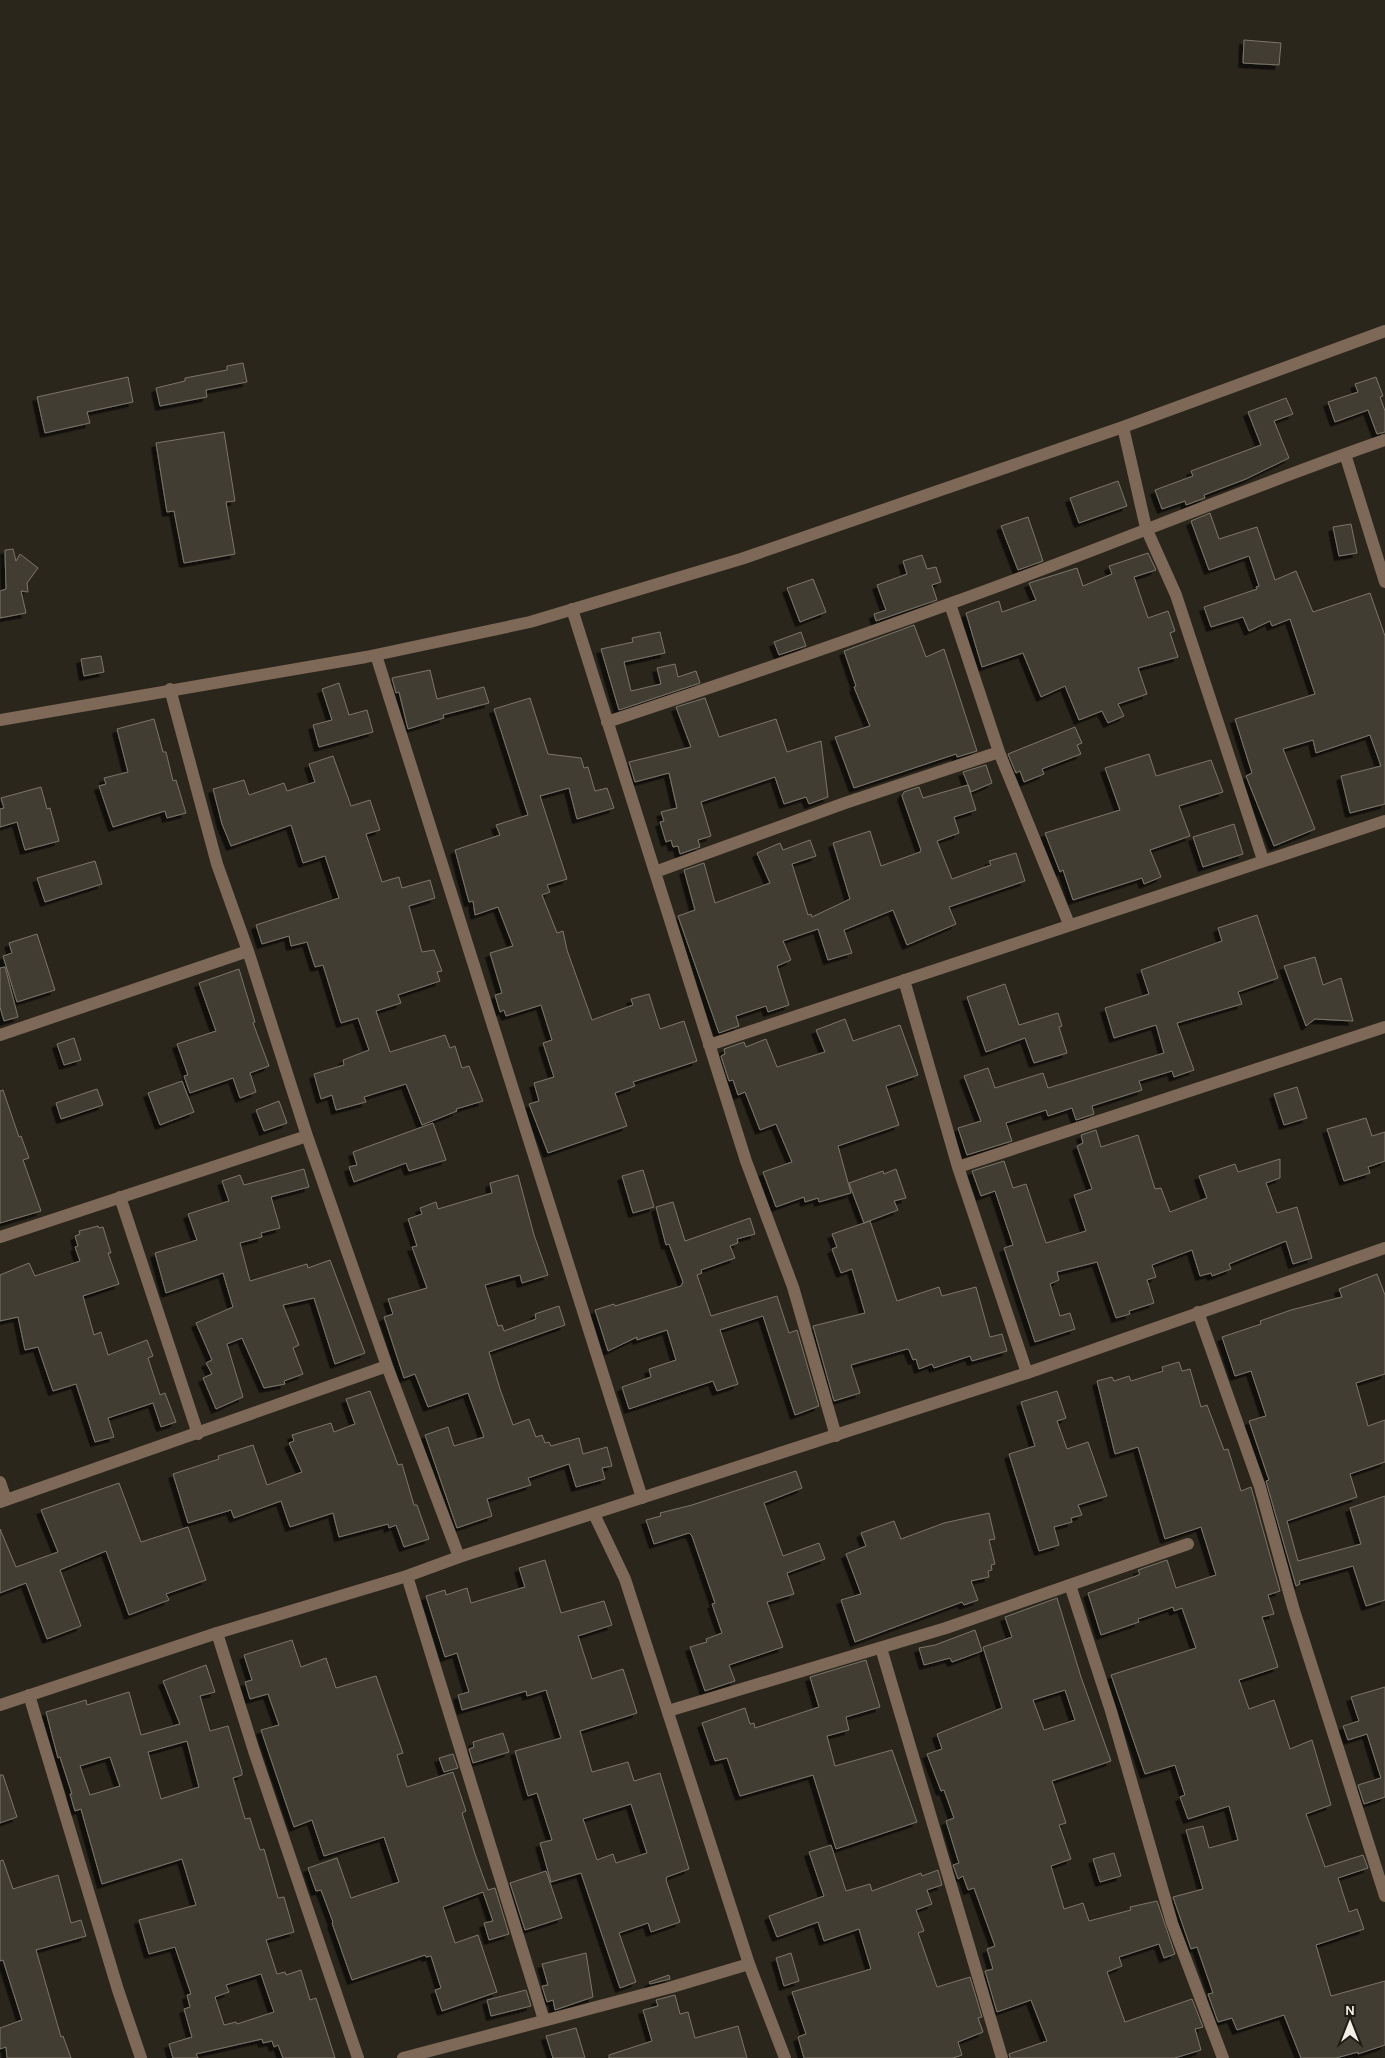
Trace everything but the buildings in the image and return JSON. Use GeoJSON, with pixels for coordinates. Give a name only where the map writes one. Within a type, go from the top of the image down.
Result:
{"type":"FeatureCollection","features":[{"type":"Feature","properties":{"kind":"street"},"geometry":{"type":"LineString","coordinates":[[0,720],[170,689],[376,655],[530,622],[741,559],[1123,427],[1385,331]]}},
{"type":"Feature","properties":{"kind":"street"},"geometry":{"type":"LineString","coordinates":[[1123,427],[1146,528],[1176,595],[1262,860]]}},
{"type":"Feature","properties":{"kind":"street"},"geometry":{"type":"LineString","coordinates":[[607,722],[747,676],[950,604],[1146,528],[1385,440]]}},
{"type":"Feature","properties":{"kind":"street"},"geometry":{"type":"LineString","coordinates":[[1344,454],[1385,582]]}},
{"type":"Feature","properties":{"kind":"street"},"geometry":{"type":"LineString","coordinates":[[950,604],[999,752],[1069,924]]}},
{"type":"Feature","properties":{"kind":"street"},"geometry":{"type":"LineString","coordinates":[[572,610],[746,1161],[793,1286],[836,1436]]}},
{"type":"Feature","properties":{"kind":"street"},"geometry":{"type":"LineString","coordinates":[[376,655],[642,1498]]}},
{"type":"Feature","properties":{"kind":"street"},"geometry":{"type":"LineString","coordinates":[[170,689],[217,864],[248,951],[307,1136],[387,1366],[459,1557]]}},
{"type":"Feature","properties":{"kind":"street"},"geometry":{"type":"LineString","coordinates":[[654,872],[999,752]]}},
{"type":"Feature","properties":{"kind":"street"},"geometry":{"type":"LineString","coordinates":[[709,1045],[1262,860],[1385,821]]}},
{"type":"Feature","properties":{"kind":"street"},"geometry":{"type":"LineString","coordinates":[[0,1035],[248,951]]}},
{"type":"Feature","properties":{"kind":"street"},"geometry":{"type":"LineString","coordinates":[[904,980],[958,1167],[1027,1373]]}},
{"type":"Feature","properties":{"kind":"street"},"geometry":{"type":"LineString","coordinates":[[958,1167],[1385,1027]]}},
{"type":"Feature","properties":{"kind":"street"},"geometry":{"type":"LineString","coordinates":[[0,1237],[307,1136]]}},
{"type":"Feature","properties":{"kind":"street"},"geometry":{"type":"LineString","coordinates":[[120,1197],[198,1434]]}},
{"type":"Feature","properties":{"kind":"street"},"geometry":{"type":"LineString","coordinates":[[0,1705],[217,1633],[407,1576],[459,1557],[1027,1373],[1385,1248]]}},
{"type":"Feature","properties":{"kind":"street"},"geometry":{"type":"LineString","coordinates":[[1198,1312],[1260,1487],[1293,1607],[1385,1896]]}},
{"type":"Feature","properties":{"kind":"street"},"geometry":{"type":"LineString","coordinates":[[0,1482],[3,1501],[387,1366]]}},
{"type":"Feature","properties":{"kind":"street"},"geometry":{"type":"LineString","coordinates":[[594,1514],[625,1579],[749,1964],[785,2058]]}},
{"type":"Feature","properties":{"kind":"street"},"geometry":{"type":"LineString","coordinates":[[668,1711],[946,1628],[1188,1544]]}},
{"type":"Feature","properties":{"kind":"street"},"geometry":{"type":"LineString","coordinates":[[407,1576],[544,2020]]}},
{"type":"Feature","properties":{"kind":"street"},"geometry":{"type":"LineString","coordinates":[[1070,1585],[1110,1711],[1172,1923],[1223,2058]]}},
{"type":"Feature","properties":{"kind":"street"},"geometry":{"type":"LineString","coordinates":[[217,1633],[254,1751],[358,2058]]}},
{"type":"Feature","properties":{"kind":"street"},"geometry":{"type":"LineString","coordinates":[[881,1648],[1002,2058]]}},
{"type":"Feature","properties":{"kind":"street"},"geometry":{"type":"LineString","coordinates":[[29,1695],[118,1990],[141,2058]]}},
{"type":"Feature","properties":{"kind":"street"},"geometry":{"type":"LineString","coordinates":[[403,2058],[672,1987],[749,1964]]}}]}
